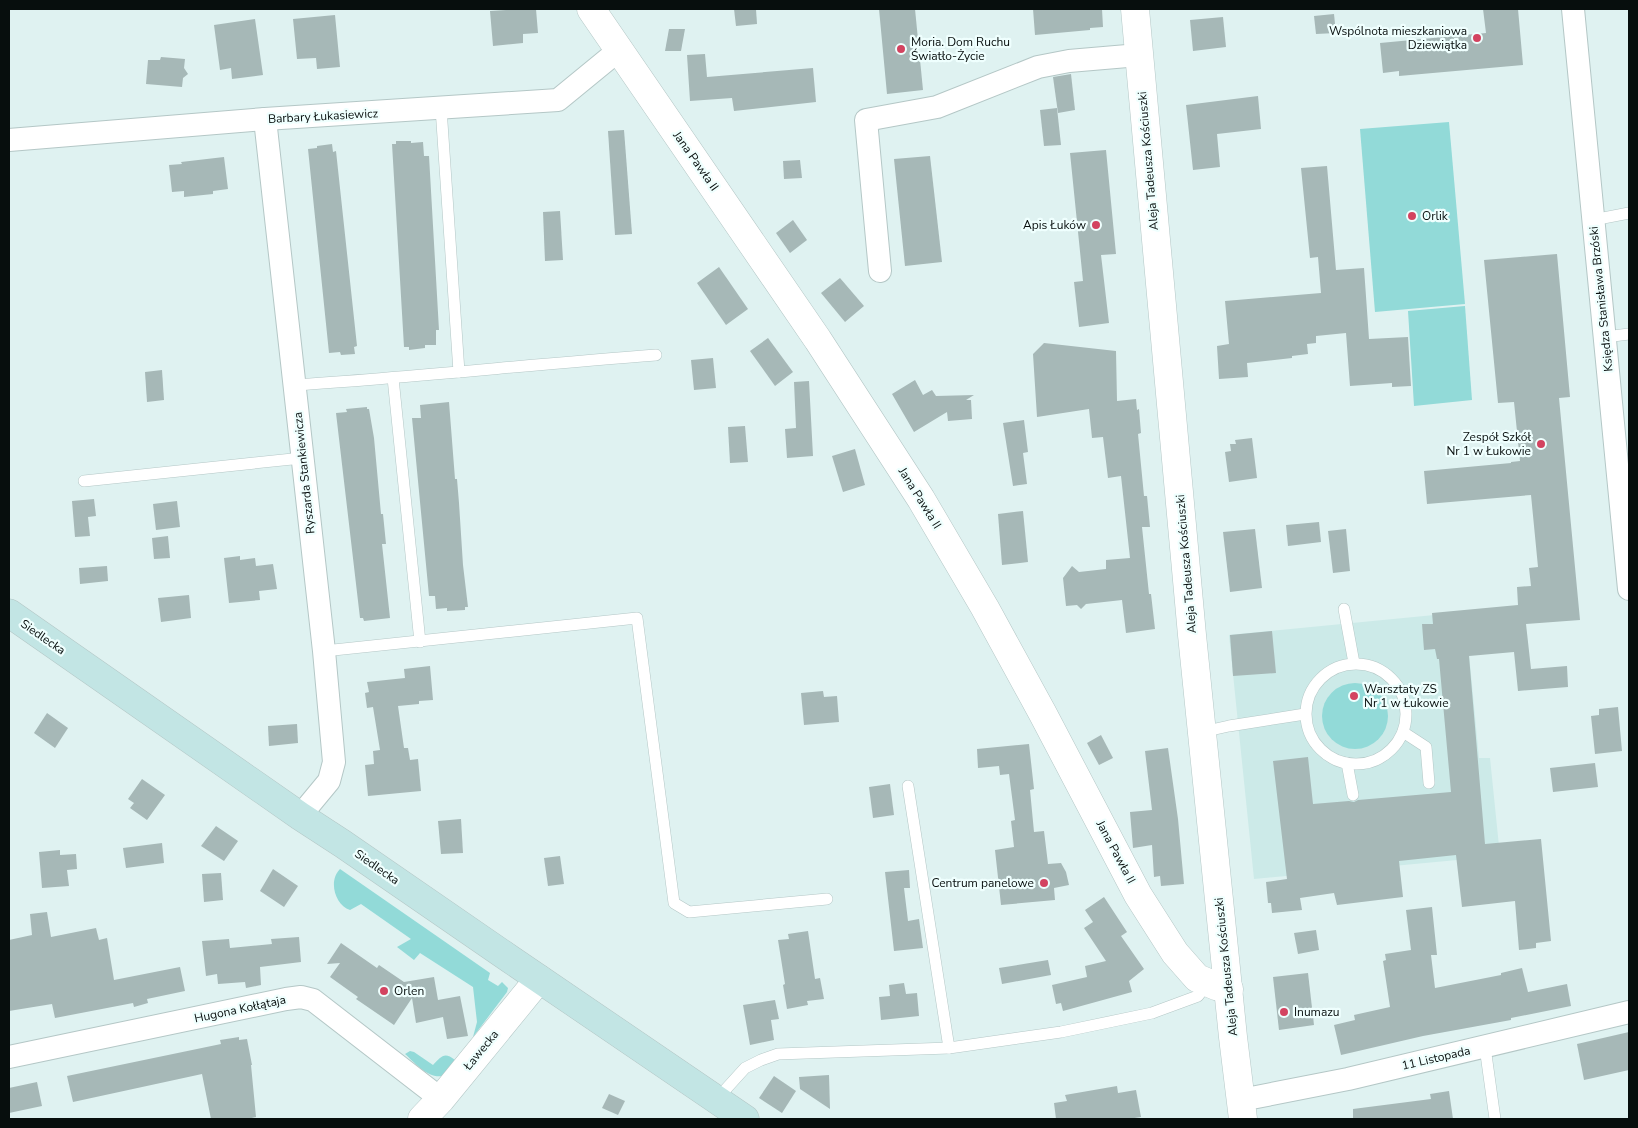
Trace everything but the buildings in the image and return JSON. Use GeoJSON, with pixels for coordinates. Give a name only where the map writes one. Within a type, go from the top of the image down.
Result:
{"type":"FeatureCollection","features":[{"type":"Feature","properties":{"kind":"main road","name":"Siedlecka"},"geometry":{"type":"LineString","coordinates":[[9,613],[300,816],[344,844],[745,1119]]}},
{"type":"Feature","properties":{"kind":"street","name":"Jana Pawła II"},"geometry":{"type":"LineString","coordinates":[[592,9],[818,340],[916,490],[985,608],[1138,895],[1175,953],[1197,978],[1219,986]]}},
{"type":"Feature","properties":{"kind":"street","name":"Aleja Tadeusza Kościuszki"},"geometry":{"type":"LineString","coordinates":[[1135,9],[1202,732],[1219,986],[1233,1037],[1242,1110]]}},
{"type":"Feature","properties":{"kind":"street","name":"Księdza Stanisława Brzóski"},"geometry":{"type":"LineString","coordinates":[[1573,9],[1605,337],[1623,458],[1629,589]]}},
{"type":"Feature","properties":{"kind":"street","name":"Barbary Łukasiewicz"},"geometry":{"type":"LineString","coordinates":[[9,140],[265,119],[558,100],[619,50]]}},
{"type":"Feature","properties":{"kind":"street"},"geometry":{"type":"LineString","coordinates":[[880,271],[866,120],[937,107],[1038,67],[1069,61],[1139,55]]}},
{"type":"Feature","properties":{"kind":"street","name":"Ryszarda Stankiewicza"},"geometry":{"type":"LineString","coordinates":[[265,119],[324,651],[334,762],[329,781],[300,816]]}},
{"type":"Feature","properties":{"kind":"street","name":"Ławecka"},"geometry":{"type":"LineString","coordinates":[[422,1119],[441,1099],[539,979]]}},
{"type":"Feature","properties":{"kind":"street","name":"Hugona Kołłątaja"},"geometry":{"type":"LineString","coordinates":[[9,1058],[301,997],[313,1000],[333,1014],[441,1099]]}},
{"type":"Feature","properties":{"kind":"street","name":"11 Listopada"},"geometry":{"type":"LineString","coordinates":[[1242,1110],[1348,1079],[1629,1012]]}},
{"type":"Feature","properties":{"kind":"lane"},"geometry":{"type":"LineString","coordinates":[[441,108],[459,372]]}},
{"type":"Feature","properties":{"kind":"lane"},"geometry":{"type":"LineString","coordinates":[[1593,220],[1629,213]]}},
{"type":"Feature","properties":{"kind":"lane"},"geometry":{"type":"LineString","coordinates":[[1605,337],[1629,334]]}},
{"type":"Feature","properties":{"kind":"lane"},"geometry":{"type":"LineString","coordinates":[[295,385],[656,355]]}},
{"type":"Feature","properties":{"kind":"lane"},"geometry":{"type":"LineString","coordinates":[[393,378],[420,642]]}},
{"type":"Feature","properties":{"kind":"lane"},"geometry":{"type":"LineString","coordinates":[[84,481],[302,458]]}},
{"type":"Feature","properties":{"kind":"lane"},"geometry":{"type":"LineString","coordinates":[[1344,609],[1354,663]]}},
{"type":"Feature","properties":{"kind":"lane"},"geometry":{"type":"LineString","coordinates":[[324,651],[636,618],[674,903],[689,912],[827,899]]}},
{"type":"Feature","properties":{"kind":"lane"},"geometry":{"type":"LineString","coordinates":[[1354,663],[1374,667],[1390,677],[1402,693],[1406,713],[1403,732],[1392,749],[1376,760],[1357,764],[1337,761],[1321,750],[1310,734],[1305,714],[1312,689],[1330,671],[1354,663]]}},
{"type":"Feature","properties":{"kind":"lane"},"geometry":{"type":"LineString","coordinates":[[1202,732],[1305,714]]}},
{"type":"Feature","properties":{"kind":"lane"},"geometry":{"type":"LineString","coordinates":[[1403,732],[1426,748],[1429,783]]}},
{"type":"Feature","properties":{"kind":"lane"},"geometry":{"type":"LineString","coordinates":[[1347,763],[1352,795]]}},
{"type":"Feature","properties":{"kind":"lane"},"geometry":{"type":"LineString","coordinates":[[908,786],[949,1048]]}},
{"type":"Feature","properties":{"kind":"lane"},"geometry":{"type":"LineString","coordinates":[[716,1100],[745,1068],[778,1054],[949,1048],[1061,1032],[1152,1012],[1198,996],[1219,986]]}},
{"type":"Feature","properties":{"kind":"lane"},"geometry":{"type":"LineString","coordinates":[[1485,1046],[1495,1119]]}},
{"type":"Feature","properties":{"kind":"shaded area","name":"Orlik"},"geometry":{"type":"Polygon","coordinates":[[[1449,122],[1465,304],[1375,312],[1360,129],[1449,122]]]}},
{"type":"Feature","properties":{"kind":"shaded area"},"geometry":{"type":"Polygon","coordinates":[[[1465,306],[1472,400],[1414,406],[1408,311],[1465,306]]]}},
{"type":"Feature","properties":{"kind":"shaded area","name":"Warsztaty ZS Nr 1 w Łukowie"},"geometry":{"type":"Polygon","coordinates":[[[1465,612],[1479,758],[1490,758],[1500,856],[1254,879],[1229,635],[1465,612]]]}},
{"type":"Feature","properties":{"kind":"shaded area"},"geometry":{"type":"Polygon","coordinates":[[[1349,683],[1361,683],[1373,688],[1383,698],[1388,710],[1386,729],[1373,744],[1361,749],[1349,749],[1337,744],[1327,734],[1322,722],[1322,710],[1327,698],[1337,688],[1349,683]]]}},
{"type":"Feature","properties":{"kind":"shaded area"},"geometry":{"type":"Polygon","coordinates":[[[340,869],[490,973],[488,980],[498,986],[502,982],[508,988],[507,992],[473,1037],[477,1022],[473,987],[420,953],[414,960],[397,947],[411,939],[361,904],[350,910],[340,903],[335,892],[334,880],[340,869]]]}},
{"type":"Feature","properties":{"kind":"shaded area"},"geometry":{"type":"Polygon","coordinates":[[[410,1051],[433,1065],[443,1056],[451,1057],[455,1060],[443,1076],[432,1075],[422,1070],[405,1054],[410,1051]]]}},
{"type":"Feature","properties":{"kind":"place","name":"Wspólnota mieszkaniowa Dziewiątka"},"geometry":{"type":"Point","coordinates":[1477,38]}},
{"type":"Feature","properties":{"kind":"place","name":"Moria. Dom Ruchu Światło-Życie"},"geometry":{"type":"Point","coordinates":[901,49]}},
{"type":"Feature","properties":{"kind":"place","name":"Orlik"},"geometry":{"type":"Point","coordinates":[1412,216]}},
{"type":"Feature","properties":{"kind":"place","name":"Apis Łuków"},"geometry":{"type":"Point","coordinates":[1096,225]}},
{"type":"Feature","properties":{"kind":"place","name":"Zespół Szkół Nr 1 w Łukowie"},"geometry":{"type":"Point","coordinates":[1541,444]}},
{"type":"Feature","properties":{"kind":"place","name":"Warsztaty ZS Nr 1 w Łukowie"},"geometry":{"type":"Point","coordinates":[1354,696]}},
{"type":"Feature","properties":{"kind":"place","name":"Centrum panelowe"},"geometry":{"type":"Point","coordinates":[1044,883]}},
{"type":"Feature","properties":{"kind":"place","name":"Orlen"},"geometry":{"type":"Point","coordinates":[384,991]}},
{"type":"Feature","properties":{"kind":"place","name":"Inumazu"},"geometry":{"type":"Point","coordinates":[1284,1012]}}]}
